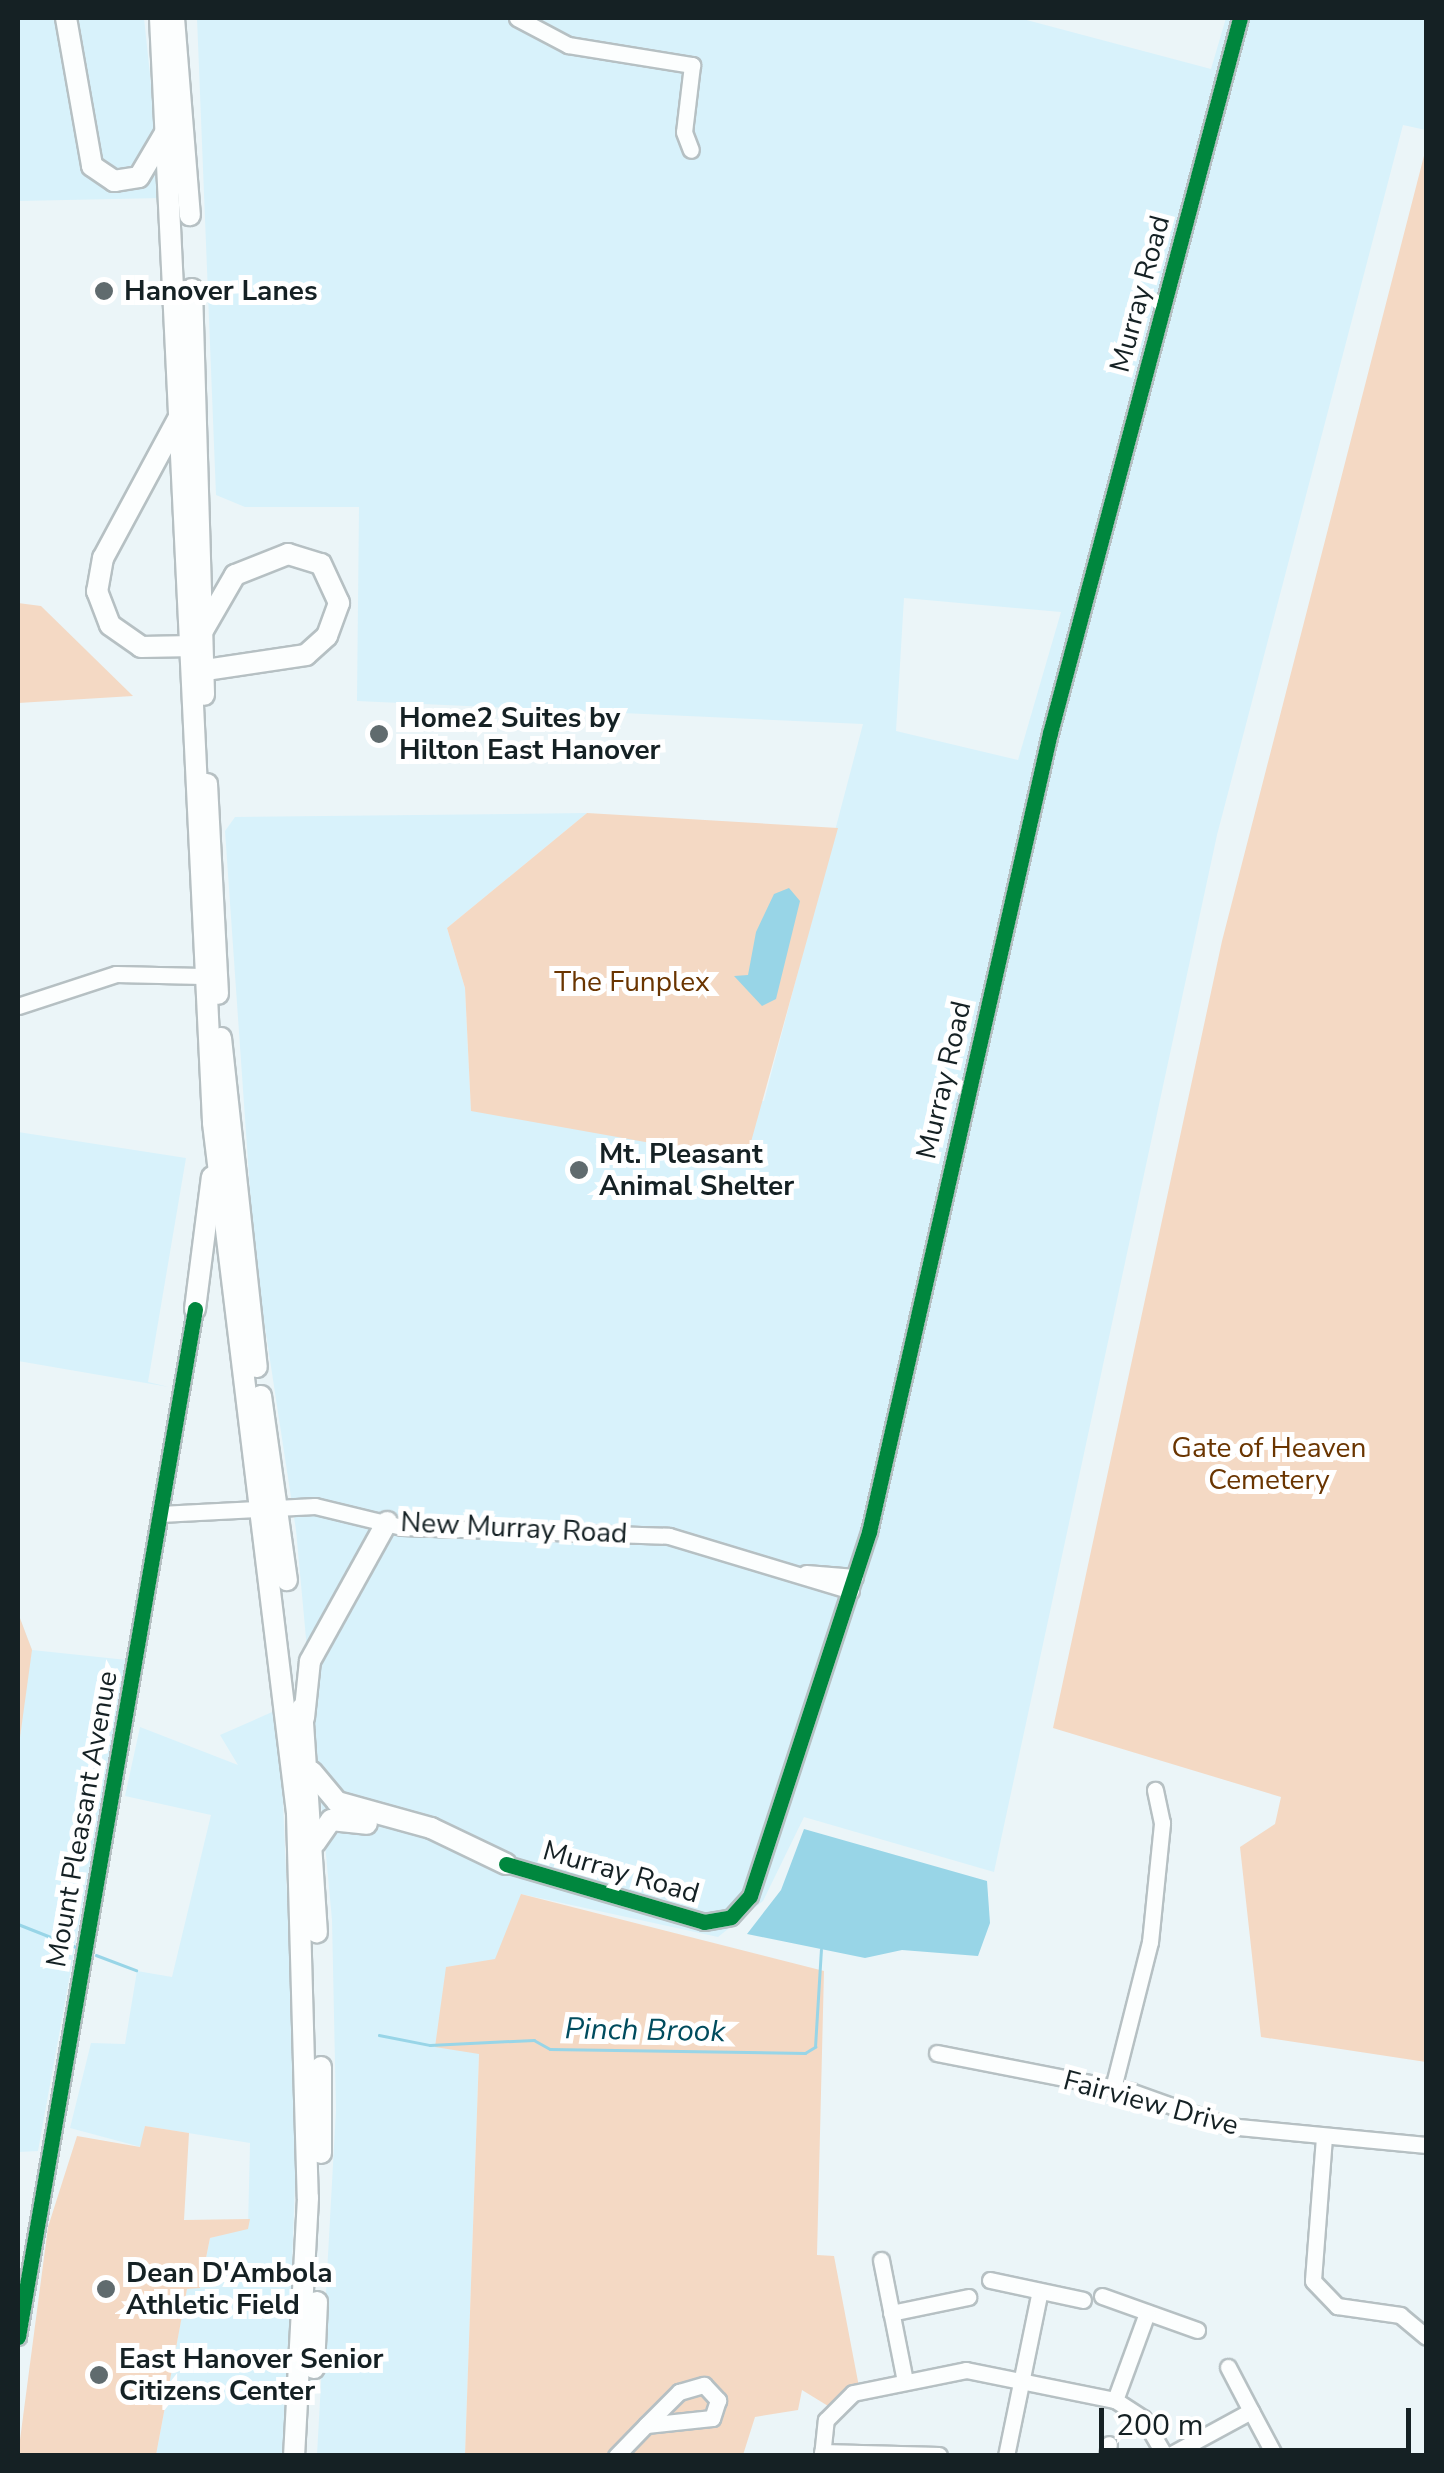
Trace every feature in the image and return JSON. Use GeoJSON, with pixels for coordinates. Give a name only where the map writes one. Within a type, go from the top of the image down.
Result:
{"type":"FeatureCollection","features":[{"type":"Feature","properties":{"kind":"main road"},"geometry":{"type":"LineString","coordinates":[[66,18],[82,142],[99,174],[139,177],[170,123]]}},
{"type":"Feature","properties":{"kind":"main road"},"geometry":{"type":"LineString","coordinates":[[72,51],[74,18]]}},
{"type":"Feature","properties":{"kind":"main road"},"geometry":{"type":"LineString","coordinates":[[162,21],[195,642]]}},
{"type":"Feature","properties":{"kind":"main road"},"geometry":{"type":"LineString","coordinates":[[162,21],[195,642],[202,976],[216,1140],[304,1720],[314,1845],[321,2200],[308,2456]]}},
{"type":"Feature","properties":{"kind":"main road"},"geometry":{"type":"LineString","coordinates":[[180,413],[103,558],[97,591],[110,624],[129,641],[195,642]]}},
{"type":"Feature","properties":{"kind":"main road"},"geometry":{"type":"LineString","coordinates":[[195,642],[227,584],[262,560],[300,556],[336,582],[334,624],[306,655],[196,671]]}},
{"type":"Feature","properties":{"kind":"main road"},"geometry":{"type":"LineString","coordinates":[[196,671],[227,1105],[270,1509],[306,1970],[308,2198],[294,2456]]}},
{"type":"Feature","properties":{"kind":"main road"},"geometry":{"type":"LineString","coordinates":[[194,1309],[216,1140]]}},
{"type":"Feature","properties":{"kind":"main road"},"geometry":{"type":"LineString","coordinates":[[304,1720],[310,1661],[387,1522]]}},
{"type":"Feature","properties":{"kind":"main road"},"geometry":{"type":"LineString","coordinates":[[308,1764],[337,1802],[431,1828],[506,1864]]}},
{"type":"Feature","properties":{"kind":"main road"},"geometry":{"type":"LineString","coordinates":[[314,1845],[325,1824],[346,1818],[506,1864]]}},
{"type":"Feature","properties":{"kind":"street"},"geometry":{"type":"LineString","coordinates":[[517,18],[568,45],[692,65],[684,132],[691,150]]}},
{"type":"Feature","properties":{"kind":"street","name":"Murray Road"},"geometry":{"type":"LineString","coordinates":[[506,1864],[704,1922],[737,1913],[853,1584],[1050,734],[1240,18]]}},
{"type":"Feature","properties":{"kind":"street"},"geometry":{"type":"LineString","coordinates":[[18,1006],[116,974],[202,976]]}},
{"type":"Feature","properties":{"kind":"street","name":"Mount Pleasant Avenue"},"geometry":{"type":"LineString","coordinates":[[18,2338],[194,1309]]}},
{"type":"Feature","properties":{"kind":"street","name":"New Murray Road"},"geometry":{"type":"LineString","coordinates":[[160,1514],[324,1506],[387,1522],[669,1536],[853,1584]]}},
{"type":"Feature","properties":{"kind":"street"},"geometry":{"type":"LineString","coordinates":[[1113,2088],[1150,1942],[1162,1823],[1155,1790]]}},
{"type":"Feature","properties":{"kind":"street","name":"Fairview Drive"},"geometry":{"type":"LineString","coordinates":[[937,2054],[1113,2088],[1228,2126],[1426,2145]]}},
{"type":"Feature","properties":{"kind":"street"},"geometry":{"type":"LineString","coordinates":[[1324,2136],[1313,2280],[1337,2306],[1400,2315],[1426,2338]]}},
{"type":"Feature","properties":{"kind":"street"},"geometry":{"type":"LineString","coordinates":[[881,2260],[905,2381]]}},
{"type":"Feature","properties":{"kind":"street"},"geometry":{"type":"LineString","coordinates":[[990,2280],[1083,2300]]}},
{"type":"Feature","properties":{"kind":"street"},"geometry":{"type":"LineString","coordinates":[[1006,2456],[1040,2291]]}},
{"type":"Feature","properties":{"kind":"street"},"geometry":{"type":"LineString","coordinates":[[1102,2296],[1197,2330]]}},
{"type":"Feature","properties":{"kind":"street"},"geometry":{"type":"LineString","coordinates":[[891,2313],[968,2297]]}},
{"type":"Feature","properties":{"kind":"street"},"geometry":{"type":"LineString","coordinates":[[1115,2400],[1147,2313]]}},
{"type":"Feature","properties":{"kind":"street"},"geometry":{"type":"LineString","coordinates":[[1228,2367],[1275,2456]]}},
{"type":"Feature","properties":{"kind":"street"},"geometry":{"type":"LineString","coordinates":[[939,2456],[822,2454],[826,2420],[842,2400],[905,2381],[966,2370],[1115,2400],[1142,2418],[1166,2456],[1251,2411]]}},
{"type":"Feature","properties":{"kind":"street"},"geometry":{"type":"LineString","coordinates":[[616,2456],[646,2425]]}},
{"type":"Feature","properties":{"kind":"shaded area"},"geometry":{"type":"Polygon","coordinates":[[[18,18],[144,18],[163,198],[18,201],[18,18]]]}},
{"type":"Feature","properties":{"kind":"shaded area"},"geometry":{"type":"Polygon","coordinates":[[[197,18],[1019,18],[1211,69],[1226,18],[1426,18],[1426,130],[1403,125],[1217,835],[994,1872],[804,1817],[763,1901],[718,1937],[521,1894],[479,2053],[465,2455],[317,2455],[336,2110],[332,1920],[296,1530],[255,1262],[225,831],[235,817],[587,813],[447,928],[465,988],[471,1110],[764,1101],[863,724],[357,701],[359,507],[245,507],[216,495],[197,18]],[[904,598],[896,731],[1018,760],[1061,612],[904,598]]]}},
{"type":"Feature","properties":{"kind":"shaded area"},"geometry":{"type":"Polygon","coordinates":[[[18,1132],[186,1158],[148,1382],[169,1387],[18,1361],[18,1132]]]}},
{"type":"Feature","properties":{"kind":"shaded area"},"geometry":{"type":"Polygon","coordinates":[[[18,1613],[32,1650],[127,1660],[38,2151],[18,2152],[18,1613]]]}},
{"type":"Feature","properties":{"kind":"shaded area"},"geometry":{"type":"Polygon","coordinates":[[[279,1709],[297,2128],[285,2455],[156,2455],[187,2288],[200,2288],[210,2238],[248,2228],[250,2143],[145,2126],[141,2147],[70,2128],[91,2043],[125,2044],[137,1971],[172,1977],[211,1815],[125,1796],[140,1727],[238,1765],[220,1735],[279,1709]]]}},
{"type":"Feature","properties":{"kind":"green space","name":"Gate of Heaven Cemetery"},"geometry":{"type":"Polygon","coordinates":[[[1426,148],[1426,2062],[1261,2037],[1240,1847],[1275,1824],[1281,1797],[1053,1728],[1222,941],[1426,148]]]}},
{"type":"Feature","properties":{"kind":"green space"},"geometry":{"type":"Polygon","coordinates":[[[18,603],[41,606],[133,696],[18,703],[18,603]]]}},
{"type":"Feature","properties":{"kind":"green space","name":"The Funplex"},"geometry":{"type":"Polygon","coordinates":[[[587,813],[838,828],[746,1160],[471,1111],[465,988],[447,928],[587,813]]]}},
{"type":"Feature","properties":{"kind":"green space"},"geometry":{"type":"Polygon","coordinates":[[[18,1613],[32,1650],[18,1752],[18,1613]]]}},
{"type":"Feature","properties":{"kind":"green space"},"geometry":{"type":"Polygon","coordinates":[[[521,1894],[824,1971],[817,2255],[834,2256],[860,2392],[833,2409],[802,2390],[798,2410],[755,2417],[743,2455],[465,2455],[479,2054],[435,2047],[446,1967],[495,1959],[521,1894]]]}},
{"type":"Feature","properties":{"kind":"green space"},"geometry":{"type":"Polygon","coordinates":[[[145,2126],[189,2133],[184,2220],[250,2219],[248,2229],[210,2238],[200,2288],[187,2289],[156,2455],[18,2455],[48,2227],[77,2136],[140,2147],[145,2126]]]}},
{"type":"Feature","properties":{"kind":"water"},"geometry":{"type":"Polygon","coordinates":[[[789,888],[800,901],[776,999],[762,1006],[734,976],[748,975],[756,932],[774,894],[789,888]]]}},
{"type":"Feature","properties":{"kind":"water"},"geometry":{"type":"Polygon","coordinates":[[[804,1829],[987,1881],[990,1923],[978,1956],[902,1950],[865,1958],[747,1934],[781,1890],[804,1829]]]}},
{"type":"Feature","properties":{"kind":"waterway","name":"Pinch Brook"},"geometry":{"type":"LineString","coordinates":[[18,1924],[76,1947]]}},
{"type":"Feature","properties":{"kind":"waterway","name":"Pinch Brook"},"geometry":{"type":"LineString","coordinates":[[379,2035],[430,2045],[534,2040],[550,2049],[805,2053],[815,2047],[821,1950]]}},
{"type":"Feature","properties":{"kind":"waterway","name":"Pinch Brook"},"geometry":{"type":"LineString","coordinates":[[96,1955],[136,1970]]}},
{"type":"Feature","properties":{"kind":"cycle path"},"geometry":{"type":"LineString","coordinates":[[506,1864],[704,1922],[731,1917],[750,1896],[869,1532],[1050,733],[1240,18]]}},
{"type":"Feature","properties":{"kind":"cycle path"},"geometry":{"type":"LineString","coordinates":[[18,2337],[195,1309]]}},
{"type":"Feature","properties":{"kind":"place","name":"Hanover Lanes"},"geometry":{"type":"Point","coordinates":[104,291]}},
{"type":"Feature","properties":{"kind":"place","name":"Home2 Suites by Hilton East Hanover"},"geometry":{"type":"Point","coordinates":[379,734]}},
{"type":"Feature","properties":{"kind":"place","name":"Mt. Pleasant Animal Shelter"},"geometry":{"type":"Point","coordinates":[579,1170]}},
{"type":"Feature","properties":{"kind":"place","name":"Dean D'Ambola Athletic Field"},"geometry":{"type":"Point","coordinates":[106,2289]}},
{"type":"Feature","properties":{"kind":"place","name":"East Hanover Senior Citizens Center"},"geometry":{"type":"Point","coordinates":[99,2375]}}]}
